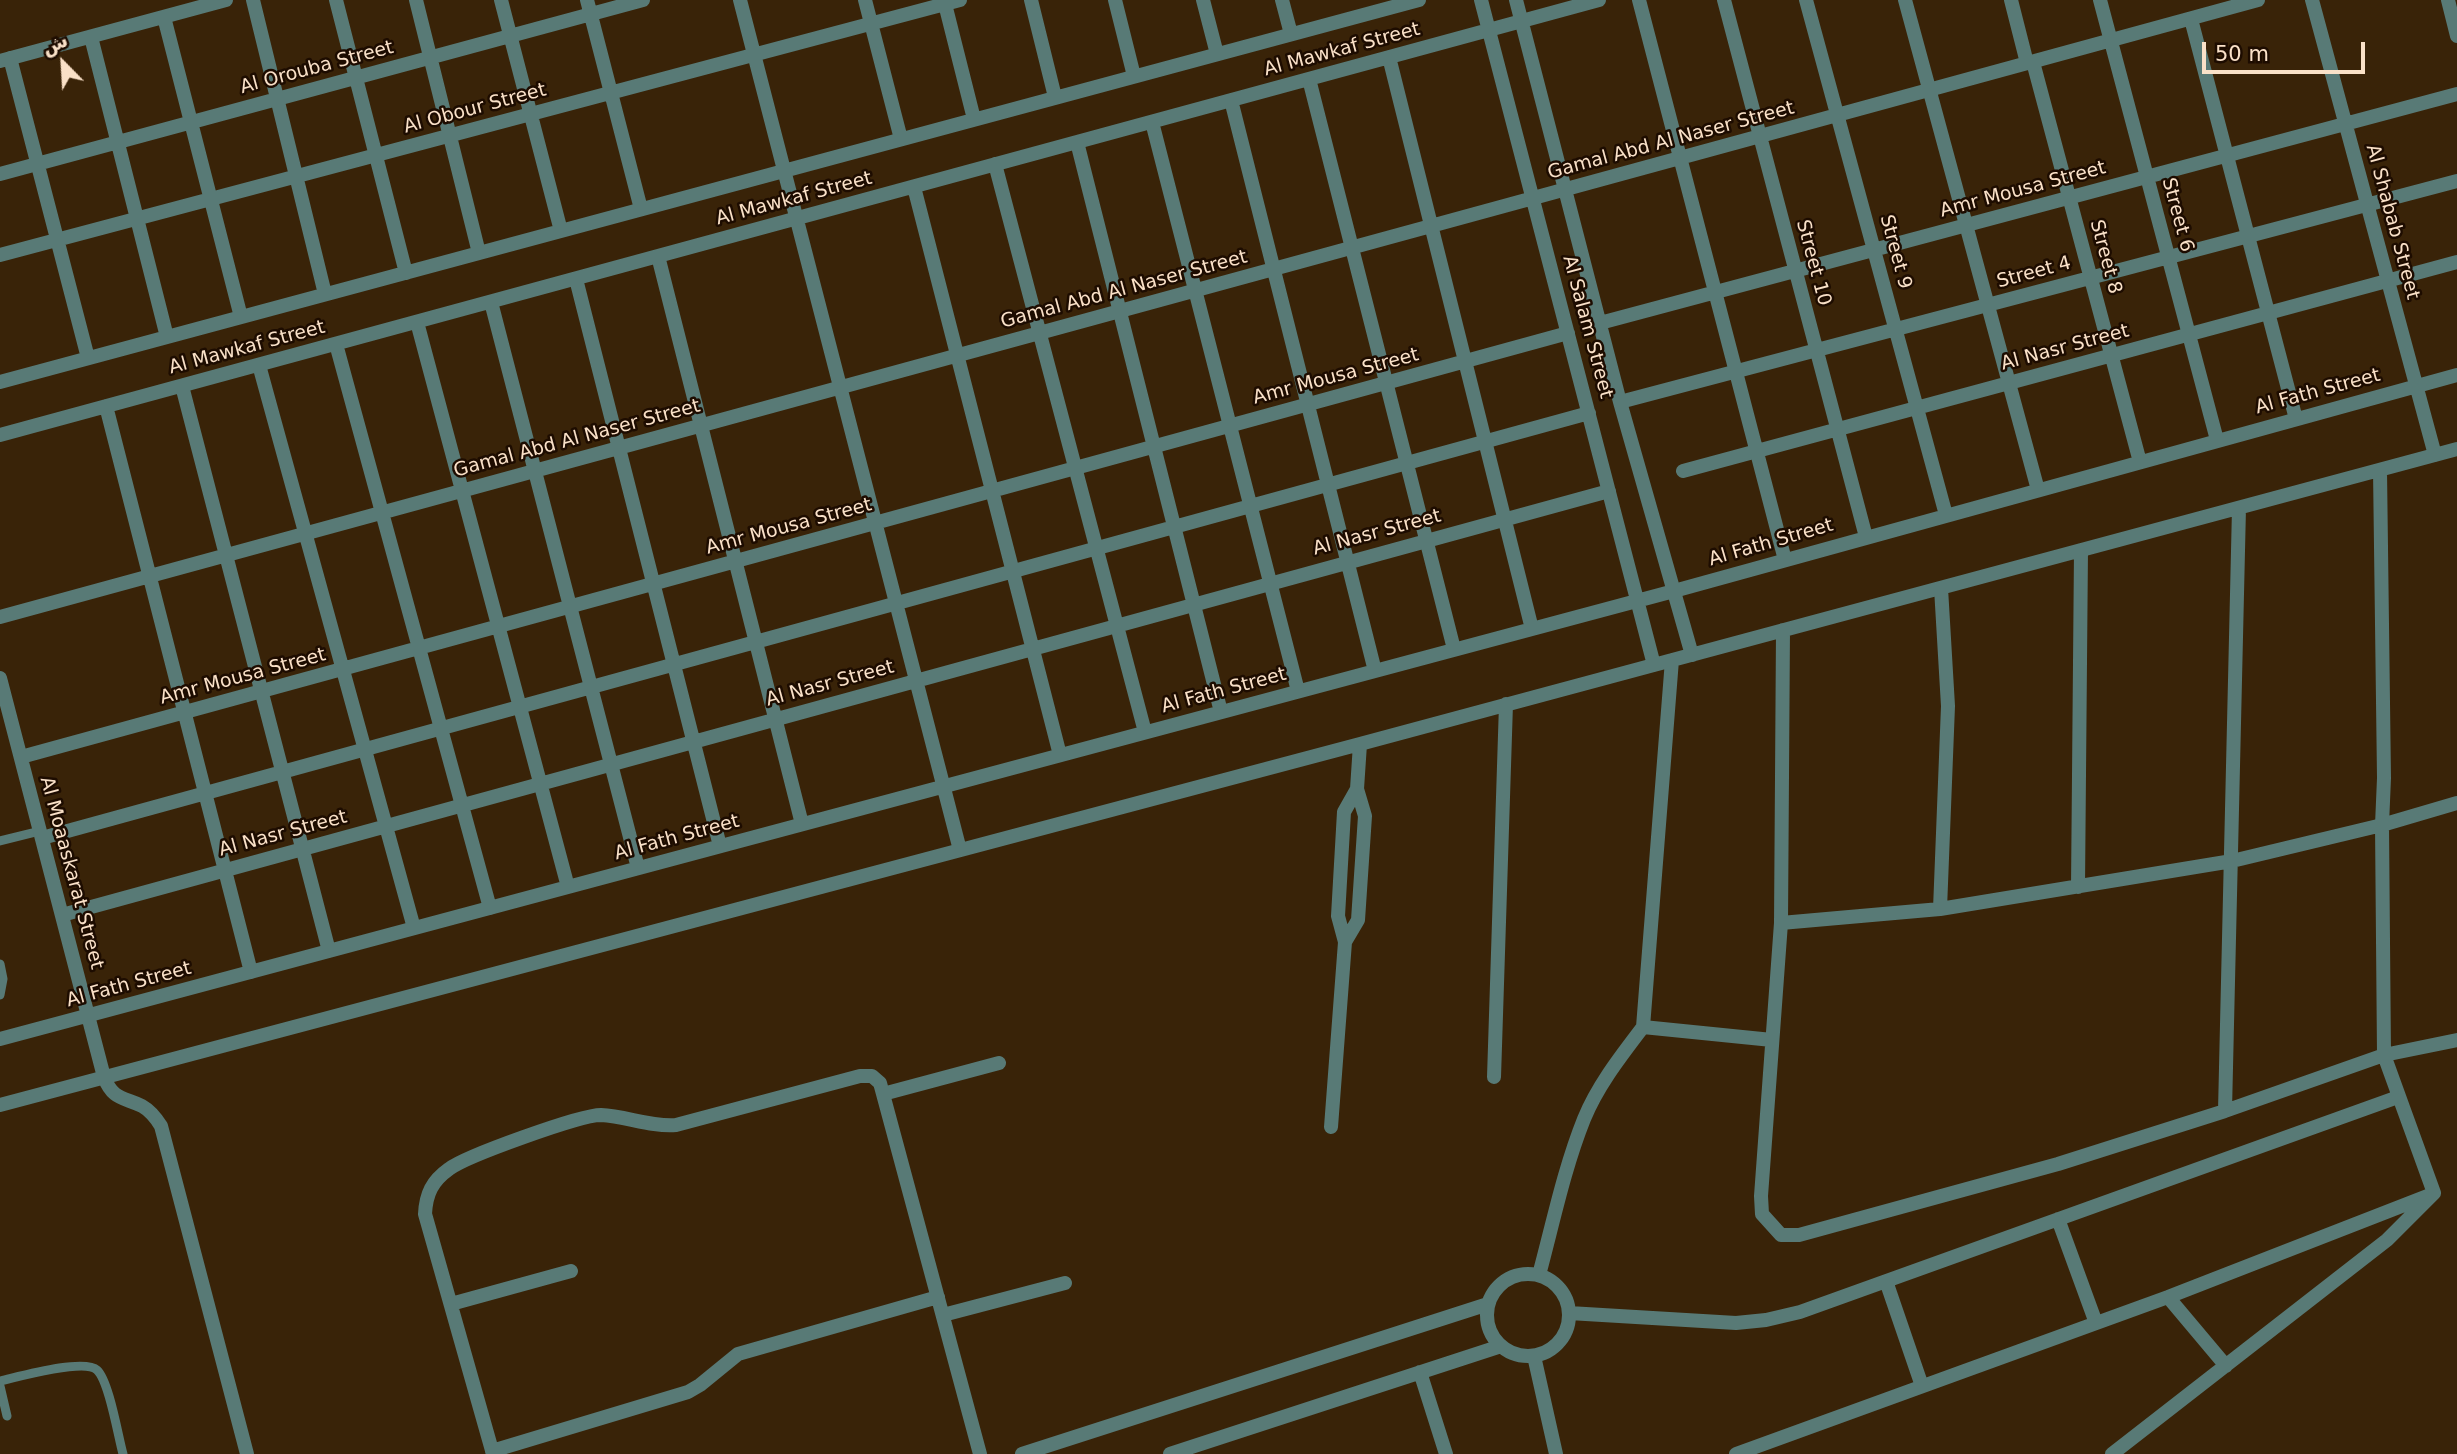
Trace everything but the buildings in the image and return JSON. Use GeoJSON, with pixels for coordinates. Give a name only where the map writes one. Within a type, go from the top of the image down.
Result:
{"type":"FeatureCollection","features":[{"type":"Feature","properties":{"kind":"street"},"geometry":{"type":"LineString","coordinates":[[88,359],[38,163],[5,60],[226,0]]}},
{"type":"Feature","properties":{"kind":"street"},"geometry":{"type":"LineString","coordinates":[[253,0],[326,294]]}},
{"type":"Feature","properties":{"kind":"street"},"geometry":{"type":"LineString","coordinates":[[336,0],[406,273]]}},
{"type":"Feature","properties":{"kind":"street"},"geometry":{"type":"LineString","coordinates":[[416,0],[479,253]]}},
{"type":"Feature","properties":{"kind":"street"},"geometry":{"type":"LineString","coordinates":[[501,0],[561,231]]}},
{"type":"Feature","properties":{"kind":"street","name":"Al Orouba Street"},"geometry":{"type":"LineString","coordinates":[[0,174],[510,36],[589,7],[643,0]]}},
{"type":"Feature","properties":{"kind":"street"},"geometry":{"type":"LineString","coordinates":[[740,0],[960,850]]}},
{"type":"Feature","properties":{"kind":"street"},"geometry":{"type":"LineString","coordinates":[[865,0],[901,139]]}},
{"type":"Feature","properties":{"kind":"street","name":"Al Obour Street"},"geometry":{"type":"LineString","coordinates":[[0,255],[944,2],[960,0]]}},
{"type":"Feature","properties":{"kind":"street"},"geometry":{"type":"LineString","coordinates":[[1031,0],[1055,97]]}},
{"type":"Feature","properties":{"kind":"street"},"geometry":{"type":"LineString","coordinates":[[1115,0],[1134,76]]}},
{"type":"Feature","properties":{"kind":"street"},"geometry":{"type":"LineString","coordinates":[[1203,0],[1217,54]]}},
{"type":"Feature","properties":{"kind":"street"},"geometry":{"type":"LineString","coordinates":[[1282,0],[1291,34]]}},
{"type":"Feature","properties":{"kind":"street","name":"Al Mawkaf Street"},"geometry":{"type":"LineString","coordinates":[[0,382],[1291,34],[1376,5],[1419,0]]}},
{"type":"Feature","properties":{"kind":"street","name":"Al Salam Street"},"geometry":{"type":"LineString","coordinates":[[1481,0],[1654,665]]}},
{"type":"Feature","properties":{"kind":"street","name":"Al Salam Street"},"geometry":{"type":"LineString","coordinates":[[1516,0],[1620,402],[1692,655]]}},
{"type":"Feature","properties":{"kind":"street","name":"Al Mawkaf Street"},"geometry":{"type":"LineString","coordinates":[[0,435],[1599,0]]}},
{"type":"Feature","properties":{"kind":"street"},"geometry":{"type":"LineString","coordinates":[[1639,0],[1785,561]]}},
{"type":"Feature","properties":{"kind":"street","name":"Street 10"},"geometry":{"type":"LineString","coordinates":[[1724,0],[1866,537]]}},
{"type":"Feature","properties":{"kind":"street","name":"Street 9"},"geometry":{"type":"LineString","coordinates":[[1806,0],[1946,515]]}},
{"type":"Feature","properties":{"kind":"street"},"geometry":{"type":"LineString","coordinates":[[1905,0],[2038,490]]}},
{"type":"Feature","properties":{"kind":"street","name":"Street 8"},"geometry":{"type":"LineString","coordinates":[[2011,0],[2070,198],[2140,462]]}},
{"type":"Feature","properties":{"kind":"street","name":"Street 6"},"geometry":{"type":"LineString","coordinates":[[2100,0],[2217,440]]}},
{"type":"Feature","properties":{"kind":"street","name":"Gamal Abd Al Naser Street"},"geometry":{"type":"LineString","coordinates":[[0,617],[2258,0]]}},
{"type":"Feature","properties":{"kind":"street","name":"Al Shabab Street"},"geometry":{"type":"LineString","coordinates":[[2312,0],[2435,455]]}},
{"type":"Feature","properties":{"kind":"street"},"geometry":{"type":"LineString","coordinates":[[2448,0],[2457,36]]}},
{"type":"Feature","properties":{"kind":"street"},"geometry":{"type":"LineString","coordinates":[[944,2],[975,119]]}},
{"type":"Feature","properties":{"kind":"street"},"geometry":{"type":"LineString","coordinates":[[589,7],[641,209]]}},
{"type":"Feature","properties":{"kind":"street"},"geometry":{"type":"LineString","coordinates":[[164,17],[241,317]]}},
{"type":"Feature","properties":{"kind":"street"},"geometry":{"type":"LineString","coordinates":[[2191,19],[2296,419]]}},
{"type":"Feature","properties":{"kind":"street"},"geometry":{"type":"LineString","coordinates":[[91,37],[167,337]]}},
{"type":"Feature","properties":{"kind":"street"},"geometry":{"type":"LineString","coordinates":[[1390,57],[1532,629]]}},
{"type":"Feature","properties":{"kind":"street"},"geometry":{"type":"LineString","coordinates":[[1310,79],[1454,649]]}},
{"type":"Feature","properties":{"kind":"street","name":"Amr Mousa Street"},"geometry":{"type":"LineString","coordinates":[[1600,323],[2457,94]]}},
{"type":"Feature","properties":{"kind":"street"},"geometry":{"type":"LineString","coordinates":[[1231,100],[1375,671]]}},
{"type":"Feature","properties":{"kind":"street"},"geometry":{"type":"LineString","coordinates":[[1152,122],[1298,691]]}},
{"type":"Feature","properties":{"kind":"street"},"geometry":{"type":"LineString","coordinates":[[1077,142],[1221,712]]}},
{"type":"Feature","properties":{"kind":"street"},"geometry":{"type":"LineString","coordinates":[[995,164],[1145,732]]}},
{"type":"Feature","properties":{"kind":"street","name":"Street 4"},"geometry":{"type":"LineString","coordinates":[[1620,402],[2457,181]]}},
{"type":"Feature","properties":{"kind":"street"},"geometry":{"type":"LineString","coordinates":[[914,187],[1060,755]]}},
{"type":"Feature","properties":{"kind":"street"},"geometry":{"type":"LineString","coordinates":[[658,256],[802,824]]}},
{"type":"Feature","properties":{"kind":"street","name":"Al Nasr Street"},"geometry":{"type":"LineString","coordinates":[[1683,471],[2457,262]]}},
{"type":"Feature","properties":{"kind":"street"},"geometry":{"type":"LineString","coordinates":[[576,279],[720,846]]}},
{"type":"Feature","properties":{"kind":"street"},"geometry":{"type":"LineString","coordinates":[[491,302],[638,868]]}},
{"type":"Feature","properties":{"kind":"street"},"geometry":{"type":"LineString","coordinates":[[416,322],[568,887]]}},
{"type":"Feature","properties":{"kind":"street","name":"Amr Mousa Street"},"geometry":{"type":"LineString","coordinates":[[21,757],[1568,332]]}},
{"type":"Feature","properties":{"kind":"street"},"geometry":{"type":"LineString","coordinates":[[336,344],[490,908]]}},
{"type":"Feature","properties":{"kind":"street"},"geometry":{"type":"LineString","coordinates":[[259,365],[414,928]]}},
{"type":"Feature","properties":{"kind":"street","name":"Al Fath Street"},"geometry":{"type":"LineString","coordinates":[[0,1039],[1785,561],[2457,375]]}},
{"type":"Feature","properties":{"kind":"street"},"geometry":{"type":"LineString","coordinates":[[182,386],[329,951]]}},
{"type":"Feature","properties":{"kind":"street"},"geometry":{"type":"LineString","coordinates":[[106,407],[251,972]]}},
{"type":"Feature","properties":{"kind":"street"},"geometry":{"type":"LineString","coordinates":[[41,835],[283,772],[1589,413]]}},
{"type":"Feature","properties":{"kind":"street"},"geometry":{"type":"LineString","coordinates":[[0,1105],[2457,449]]}},
{"type":"Feature","properties":{"kind":"street"},"geometry":{"type":"LineString","coordinates":[[2381,470],[2384,1055],[2434,1193]]}},
{"type":"Feature","properties":{"kind":"street","name":"Al Nasr Street"},"geometry":{"type":"LineString","coordinates":[[62,915],[1609,491]]}},
{"type":"Feature","properties":{"kind":"street"},"geometry":{"type":"LineString","coordinates":[[2225,1111],[2239,508]]}},
{"type":"Feature","properties":{"kind":"street"},"geometry":{"type":"LineString","coordinates":[[2078,887],[2081,550]]}},
{"type":"Feature","properties":{"kind":"street"},"geometry":{"type":"LineString","coordinates":[[1940,909],[1948,706],[1941,588]]}},
{"type":"Feature","properties":{"kind":"street"},"geometry":{"type":"LineString","coordinates":[[1783,630],[1781,923],[1761,1205],[1762,1214],[1781,1235],[1799,1235],[2058,1164],[2225,1111],[2384,1055],[2457,1040]]}},
{"type":"Feature","properties":{"kind":"street"},"geometry":{"type":"LineString","coordinates":[[1539,1275],[1564,1176],[1585,1116],[1611,1069],[1643,1027],[1672,660]]}},
{"type":"Feature","properties":{"kind":"street","name":"Al Moaaskarat Street"},"geometry":{"type":"LineString","coordinates":[[0,678],[104,1077]]}},
{"type":"Feature","properties":{"kind":"street"},"geometry":{"type":"LineString","coordinates":[[1494,1077],[1506,704]]}},
{"type":"Feature","properties":{"kind":"street"},"geometry":{"type":"LineString","coordinates":[[1345,943],[1358,920],[1365,816],[1357,789],[1360,744]]}},
{"type":"Feature","properties":{"kind":"street"},"geometry":{"type":"LineString","coordinates":[[1331,1127],[1345,943],[1338,916],[1344,812],[1357,789]]}},
{"type":"Feature","properties":{"kind":"street"},"geometry":{"type":"LineString","coordinates":[[1781,923],[1940,909],[2232,861],[2382,825],[2457,803]]}},
{"type":"Feature","properties":{"kind":"street"},"geometry":{"type":"LineString","coordinates":[[1643,1027],[1772,1040]]}},
{"type":"Feature","properties":{"kind":"street"},"geometry":{"type":"LineString","coordinates":[[883,1094],[999,1063]]}},
{"type":"Feature","properties":{"kind":"street"},"geometry":{"type":"LineString","coordinates":[[938,1297],[738,1354],[688,1392],[493,1453],[425,1214],[425,1197],[449,1168],[468,1158],[591,1116],[603,1115],[663,1126],[676,1125],[860,1076],[872,1076],[880,1083],[943,1315],[980,1454]]}},
{"type":"Feature","properties":{"kind":"street"},"geometry":{"type":"LineString","coordinates":[[104,1077],[114,1094],[143,1107],[154,1115],[161,1126],[247,1454]]}},
{"type":"Feature","properties":{"kind":"street"},"geometry":{"type":"LineString","coordinates":[[1569,1313],[1746,1322],[1800,1312],[2398,1097]]}},
{"type":"Feature","properties":{"kind":"street"},"geometry":{"type":"LineString","coordinates":[[1736,1454],[2168,1297],[2434,1193]]}},
{"type":"Feature","properties":{"kind":"street"},"geometry":{"type":"LineString","coordinates":[[2112,1454],[2387,1240],[2434,1193]]}},
{"type":"Feature","properties":{"kind":"street"},"geometry":{"type":"LineString","coordinates":[[2058,1219],[2096,1323]]}},
{"type":"Feature","properties":{"kind":"street"},"geometry":{"type":"LineString","coordinates":[[451,1304],[570,1270]]}},
{"type":"Feature","properties":{"kind":"street"},"geometry":{"type":"LineString","coordinates":[[1529,1274],[1539,1275],[1549,1279],[1563,1294],[1569,1323],[1560,1341],[1552,1348],[1534,1356],[1522,1356],[1501,1346],[1489,1327],[1488,1304],[1493,1294],[1508,1279],[1529,1274]]}},
{"type":"Feature","properties":{"kind":"street"},"geometry":{"type":"LineString","coordinates":[[1885,1281],[1923,1386]]}},
{"type":"Feature","properties":{"kind":"street"},"geometry":{"type":"LineString","coordinates":[[943,1315],[1065,1283]]}},
{"type":"Feature","properties":{"kind":"street"},"geometry":{"type":"LineString","coordinates":[[2168,1297],[2226,1366]]}},
{"type":"Feature","properties":{"kind":"street"},"geometry":{"type":"LineString","coordinates":[[1022,1454],[1488,1304]]}},
{"type":"Feature","properties":{"kind":"street"},"geometry":{"type":"LineString","coordinates":[[1170,1454],[1501,1346]]}},
{"type":"Feature","properties":{"kind":"street"},"geometry":{"type":"LineString","coordinates":[[1534,1356],[1556,1454]]}},
{"type":"Feature","properties":{"kind":"street"},"geometry":{"type":"LineString","coordinates":[[1420,1372],[1446,1454]]}},
{"type":"Feature","properties":{"kind":"lane"},"geometry":{"type":"LineString","coordinates":[[0,841],[41,835]]}},
{"type":"Feature","properties":{"kind":"lane"},"geometry":{"type":"LineString","coordinates":[[0,964],[3,979],[0,995]]}},
{"type":"Feature","properties":{"kind":"lane"},"geometry":{"type":"LineString","coordinates":[[8,1416],[0,1383],[71,1366],[89,1365],[98,1370],[105,1383],[123,1454]]}}]}
